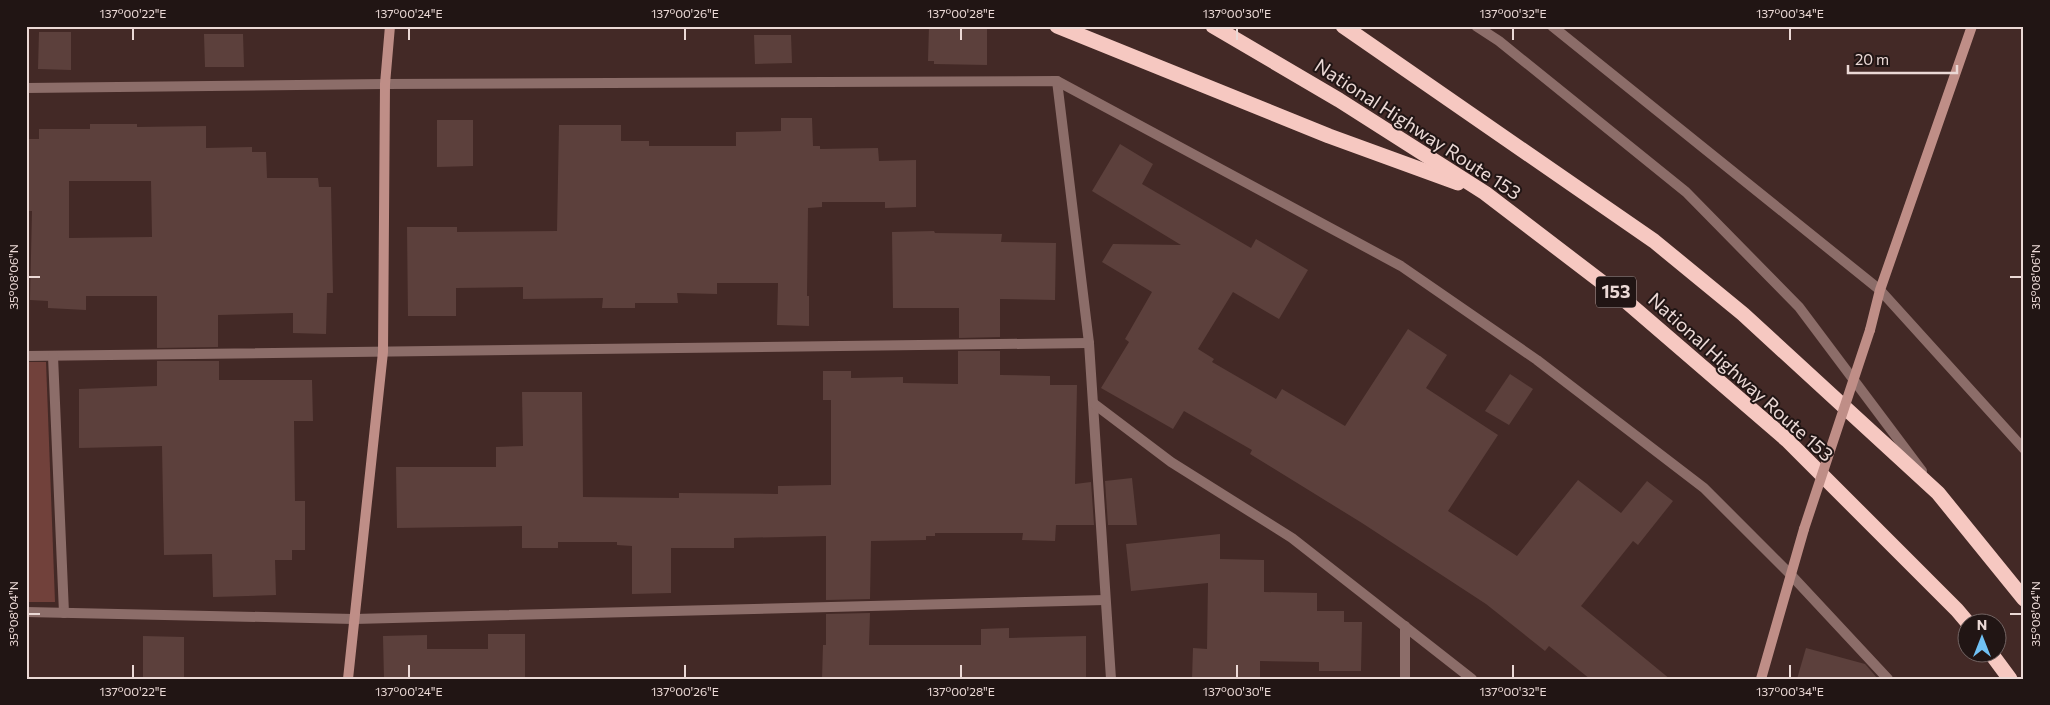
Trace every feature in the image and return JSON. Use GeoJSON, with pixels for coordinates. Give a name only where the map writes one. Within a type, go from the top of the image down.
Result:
{"type":"FeatureCollection","features":[{"type":"Feature","properties":{"kind":"highway"},"geometry":{"type":"LineString","coordinates":[[1057,26],[1329,136],[1485,193]]}},
{"type":"Feature","properties":{"kind":"highway","name":"National Highway Route 153"},"geometry":{"type":"LineString","coordinates":[[1213,26],[1339,100],[1485,193],[1620,296],[1787,440],[1958,612]]}},
{"type":"Feature","properties":{"kind":"highway","name":"National Highway Route 153"},"geometry":{"type":"LineString","coordinates":[[1343,26],[1654,241],[1743,314],[1938,493],[2024,599]]}},
{"type":"Feature","properties":{"kind":"highway"},"geometry":{"type":"LineString","coordinates":[[1997,662],[2010,679]]}},
{"type":"Feature","properties":{"kind":"street"},"geometry":{"type":"LineString","coordinates":[[348,679],[383,352],[385,84],[390,26]]}},
{"type":"Feature","properties":{"kind":"street"},"geometry":{"type":"LineString","coordinates":[[1476,26],[1499,42],[1686,192],[1799,307],[1938,493]]}},
{"type":"Feature","properties":{"kind":"street"},"geometry":{"type":"LineString","coordinates":[[1552,26],[1880,290],[2024,449]]}},
{"type":"Feature","properties":{"kind":"street"},"geometry":{"type":"LineString","coordinates":[[1761,679],[1804,529],[1870,330],[1880,290],[1972,26]]}},
{"type":"Feature","properties":{"kind":"street"},"geometry":{"type":"LineString","coordinates":[[1057,81],[1089,343],[1111,679]]}},
{"type":"Feature","properties":{"kind":"street"},"geometry":{"type":"LineString","coordinates":[[26,88],[385,84],[1057,81],[1401,266],[1537,360],[1704,488],[1791,575],[1888,679]]}},
{"type":"Feature","properties":{"kind":"street"},"geometry":{"type":"LineString","coordinates":[[26,356],[1089,343]]}},
{"type":"Feature","properties":{"kind":"street"},"geometry":{"type":"LineString","coordinates":[[53,356],[64,613]]}},
{"type":"Feature","properties":{"kind":"street"},"geometry":{"type":"LineString","coordinates":[[1092,403],[1171,462],[1292,538],[1472,679]]}},
{"type":"Feature","properties":{"kind":"street"},"geometry":{"type":"LineString","coordinates":[[26,612],[354,619],[1105,600]]}},
{"type":"Feature","properties":{"kind":"street"},"geometry":{"type":"LineString","coordinates":[[1405,626],[1405,679]]}},
{"type":"Feature","properties":{"kind":"shaded area"},"geometry":{"type":"Polygon","coordinates":[[[26,362],[46,362],[55,602],[26,602],[26,362]]]}},
{"type":"Feature","properties":{"kind":"building"},"geometry":{"type":"Polygon","coordinates":[[[929,26],[987,29],[987,65],[934,64],[934,61],[928,61],[929,26]]]}},
{"type":"Feature","properties":{"kind":"building"},"geometry":{"type":"Polygon","coordinates":[[[39,32],[71,32],[71,70],[38,69],[39,32]]]}},
{"type":"Feature","properties":{"kind":"building"},"geometry":{"type":"Polygon","coordinates":[[[204,34],[243,34],[244,67],[205,67],[204,34]]]}},
{"type":"Feature","properties":{"kind":"building"},"geometry":{"type":"Polygon","coordinates":[[[754,35],[791,35],[792,63],[755,64],[754,35]]]}},
{"type":"Feature","properties":{"kind":"building"},"geometry":{"type":"Polygon","coordinates":[[[781,118],[812,118],[813,146],[820,146],[820,149],[878,148],[879,161],[916,160],[916,207],[885,208],[885,202],[822,202],[822,207],[808,208],[807,296],[809,296],[809,326],[777,325],[778,283],[717,283],[717,294],[677,293],[678,303],[635,303],[635,308],[602,308],[603,298],[523,299],[523,287],[456,288],[456,316],[408,316],[407,227],[457,227],[457,232],[557,231],[559,125],[621,125],[621,141],[649,141],[649,146],[736,146],[736,132],[781,131],[781,118]]]}},
{"type":"Feature","properties":{"kind":"building"},"geometry":{"type":"Polygon","coordinates":[[[437,120],[473,120],[473,166],[437,167],[437,120]]]}},
{"type":"Feature","properties":{"kind":"building"},"geometry":{"type":"Polygon","coordinates":[[[90,124],[137,124],[137,127],[206,126],[206,148],[252,147],[252,152],[266,152],[267,178],[318,178],[319,187],[331,187],[333,293],[327,293],[326,334],[293,333],[293,313],[218,315],[218,347],[157,348],[157,296],[86,296],[86,310],[48,308],[48,301],[30,300],[32,211],[26,211],[26,139],[39,139],[39,129],[90,129],[90,124]],[[69,181],[69,238],[152,237],[151,181],[69,181]]]}},
{"type":"Feature","properties":{"kind":"building"},"geometry":{"type":"Polygon","coordinates":[[[1120,144],[1153,164],[1142,184],[1251,248],[1256,239],[1308,270],[1279,319],[1233,292],[1198,349],[1214,359],[1212,362],[1276,399],[1282,389],[1345,426],[1408,329],[1447,355],[1426,388],[1498,435],[1448,511],[1517,556],[1578,480],[1621,513],[1647,481],[1673,501],[1638,545],[1633,541],[1581,606],[1670,679],[1590,679],[1549,646],[1545,651],[1486,604],[1362,523],[1250,454],[1252,450],[1184,411],[1173,429],[1101,388],[1129,342],[1125,339],[1152,292],[1102,262],[1113,244],[1181,245],[1092,191],[1120,144]]]}},
{"type":"Feature","properties":{"kind":"building"},"geometry":{"type":"Polygon","coordinates":[[[934,231],[935,233],[1002,234],[1001,242],[1056,243],[1055,300],[1000,299],[1000,337],[959,338],[959,308],[893,308],[892,232],[934,231]]]}},
{"type":"Feature","properties":{"kind":"building"},"geometry":{"type":"Polygon","coordinates":[[[958,351],[1000,351],[1000,375],[1050,376],[1050,385],[1077,385],[1075,484],[1091,482],[1094,525],[1056,525],[1055,541],[1022,540],[1023,533],[935,533],[935,536],[926,536],[926,540],[871,541],[870,599],[826,600],[826,536],[734,538],[734,548],[671,548],[671,593],[632,594],[632,546],[617,545],[617,542],[558,542],[558,548],[522,548],[522,526],[397,528],[396,467],[496,467],[496,447],[523,446],[522,392],[582,392],[583,497],[679,498],[679,493],[778,494],[778,486],[831,485],[831,400],[823,400],[823,371],[851,371],[851,378],[903,377],[903,383],[958,384],[958,351]]]}},
{"type":"Feature","properties":{"kind":"building"},"geometry":{"type":"Polygon","coordinates":[[[157,361],[219,361],[219,380],[312,380],[313,421],[294,421],[295,501],[305,501],[305,550],[292,550],[292,560],[275,560],[276,595],[213,597],[212,554],[164,555],[162,446],[79,448],[79,389],[157,386],[157,361]]]}},
{"type":"Feature","properties":{"kind":"building"},"geometry":{"type":"Polygon","coordinates":[[[1510,374],[1533,389],[1509,425],[1485,411],[1510,374]]]}},
{"type":"Feature","properties":{"kind":"building"},"geometry":{"type":"Polygon","coordinates":[[[1132,478],[1137,525],[1108,525],[1105,481],[1132,478]]]}},
{"type":"Feature","properties":{"kind":"building"},"geometry":{"type":"Polygon","coordinates":[[[1220,534],[1220,559],[1264,560],[1264,592],[1317,593],[1317,611],[1344,611],[1344,622],[1362,622],[1361,671],[1319,671],[1319,662],[1260,661],[1260,679],[1192,679],[1193,648],[1207,649],[1208,583],[1131,591],[1126,544],[1220,534]]]}},
{"type":"Feature","properties":{"kind":"building"},"geometry":{"type":"Polygon","coordinates":[[[870,613],[869,645],[981,645],[981,629],[1009,628],[1009,638],[1086,636],[1086,679],[822,679],[823,645],[826,645],[826,614],[870,613]]]}},
{"type":"Feature","properties":{"kind":"building"},"geometry":{"type":"Polygon","coordinates":[[[488,634],[525,634],[525,679],[384,679],[383,636],[427,635],[427,649],[488,649],[488,634]]]}},
{"type":"Feature","properties":{"kind":"building"},"geometry":{"type":"Polygon","coordinates":[[[143,636],[184,637],[184,679],[143,679],[143,636]]]}},
{"type":"Feature","properties":{"kind":"building"},"geometry":{"type":"Polygon","coordinates":[[[1806,648],[1865,664],[1878,679],[1797,679],[1806,648]]]}}]}
